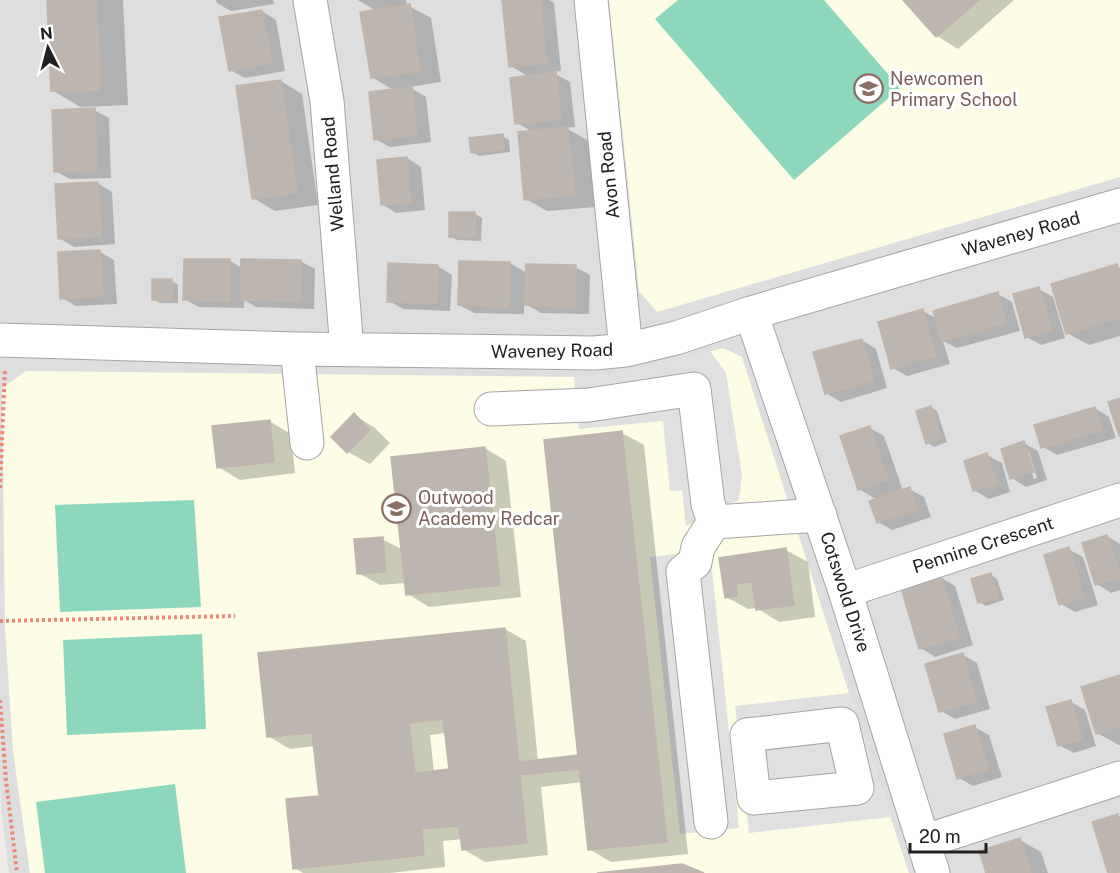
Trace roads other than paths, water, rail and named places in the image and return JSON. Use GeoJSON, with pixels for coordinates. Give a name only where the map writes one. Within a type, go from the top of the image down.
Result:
{"type":"FeatureCollection","features":[{"type":"Feature","properties":{"kind":"street","name":"Welland Road"},"geometry":{"type":"LineString","coordinates":[[310,0],[327,101],[347,350]]}},
{"type":"Feature","properties":{"kind":"street","name":"Avon Road"},"geometry":{"type":"LineString","coordinates":[[591,0],[626,350]]}},
{"type":"Feature","properties":{"kind":"street","name":"Waveney Road"},"geometry":{"type":"LineString","coordinates":[[0,340],[297,350],[594,353],[626,350],[676,338],[751,312],[1120,205]]}},
{"type":"Feature","properties":{"kind":"street","name":"Cotswold Drive"},"geometry":{"type":"LineString","coordinates":[[751,312],[845,591],[933,873]]}},
{"type":"Feature","properties":{"kind":"street"},"geometry":{"type":"LineString","coordinates":[[297,350],[307,443]]}},
{"type":"Feature","properties":{"kind":"street"},"geometry":{"type":"LineString","coordinates":[[491,409],[589,405],[694,389],[708,504],[714,522]]}},
{"type":"Feature","properties":{"kind":"street","name":"Pennine Crescent"},"geometry":{"type":"LineString","coordinates":[[845,591],[1120,500]]}},
{"type":"Feature","properties":{"kind":"street"},"geometry":{"type":"LineString","coordinates":[[714,522],[820,515]]}},
{"type":"Feature","properties":{"kind":"street"},"geometry":{"type":"LineString","coordinates":[[711,822],[683,572],[695,562],[699,546],[714,522]]}},
{"type":"Feature","properties":{"kind":"street"},"geometry":{"type":"LineString","coordinates":[[705,768],[750,765]]}},
{"type":"Feature","properties":{"kind":"street"},"geometry":{"type":"LineString","coordinates":[[923,842],[1120,778]]}},
{"type":"Feature","properties":{"kind":"place","name":"Newcomen Primary School"},"geometry":{"type":"Point","coordinates":[869,89]}},
{"type":"Feature","properties":{"kind":"place","name":"Outwood Academy Redcar"},"geometry":{"type":"Point","coordinates":[397,508]}}]}
